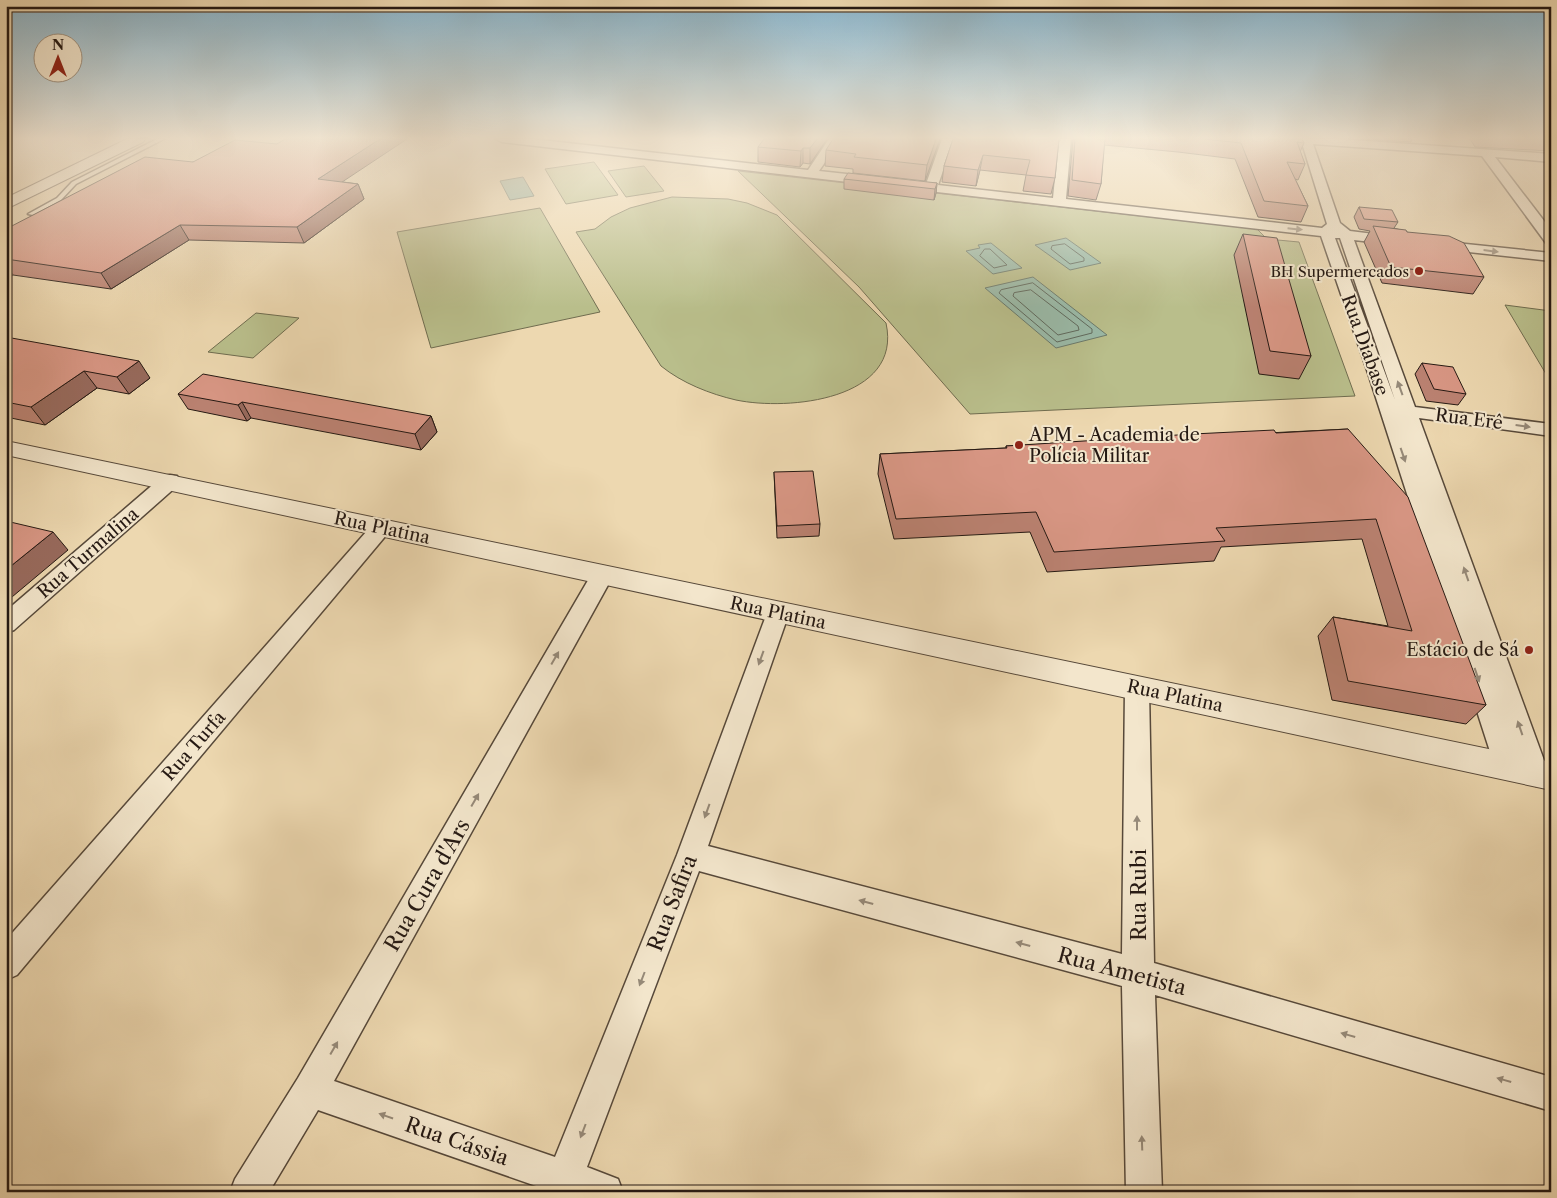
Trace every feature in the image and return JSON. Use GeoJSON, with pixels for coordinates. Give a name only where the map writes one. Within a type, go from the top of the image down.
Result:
{"type":"FeatureCollection","features":[{"type":"Feature","properties":{"kind":"street"},"geometry":{"type":"LineString","coordinates":[[6,204],[24,195]]}},
{"type":"Feature","properties":{"kind":"street"},"geometry":{"type":"LineString","coordinates":[[994,195],[1335,231],[1418,243],[1551,257]]}},
{"type":"Feature","properties":{"kind":"street"},"geometry":{"type":"LineString","coordinates":[[1059,202],[1060,195]]}},
{"type":"Feature","properties":{"kind":"street","name":"Rua Diabase"},"geometry":{"type":"LineString","coordinates":[[1323,195],[1398,410],[1531,772]]}},
{"type":"Feature","properties":{"kind":"street"},"geometry":{"type":"LineString","coordinates":[[1517,195],[1551,240]]}},
{"type":"Feature","properties":{"kind":"street","name":"Rua Erê"},"geometry":{"type":"LineString","coordinates":[[1398,410],[1551,430]]}},
{"type":"Feature","properties":{"kind":"street","name":"Rua Platina"},"geometry":{"type":"LineString","coordinates":[[6,448],[1531,772]]}},
{"type":"Feature","properties":{"kind":"street","name":"Rua Turmalina"},"geometry":{"type":"LineString","coordinates":[[6,624],[170,482]]}},
{"type":"Feature","properties":{"kind":"street","name":"Rua Turfa"},"geometry":{"type":"LineString","coordinates":[[6,964],[381,528]]}},
{"type":"Feature","properties":{"kind":"street","name":"Rua Cura d'Ars"},"geometry":{"type":"LineString","coordinates":[[248,1192],[310,1090],[602,576]]}},
{"type":"Feature","properties":{"kind":"street","name":"Rua Safira"},"geometry":{"type":"LineString","coordinates":[[562,1185],[691,855],[778,612]]}},
{"type":"Feature","properties":{"kind":"street","name":"Rua Rubi"},"geometry":{"type":"LineString","coordinates":[[1137,688],[1138,974],[1144,1192]]}},
{"type":"Feature","properties":{"kind":"street","name":"Rua Ametista"},"geometry":{"type":"LineString","coordinates":[[691,855],[1138,974],[1551,1094]]}},
{"type":"Feature","properties":{"kind":"street","name":"Rua Cássia"},"geometry":{"type":"LineString","coordinates":[[310,1090],[562,1185],[605,1192]]}},
{"type":"Feature","properties":{"kind":"lane"},"geometry":{"type":"LineString","coordinates":[[31,214],[59,199],[63,195]]}},
{"type":"Feature","properties":{"kind":"green space"},"geometry":{"type":"Polygon","coordinates":[[[561,195],[618,195],[566,204],[561,195]]]}},
{"type":"Feature","properties":{"kind":"green space"},"geometry":{"type":"Polygon","coordinates":[[[763,195],[952,195],[1257,229],[1267,239],[1299,242],[1355,396],[970,414],[859,287],[763,195]]]}},
{"type":"Feature","properties":{"kind":"green space"},"geometry":{"type":"Polygon","coordinates":[[[672,197],[728,199],[747,203],[777,215],[886,323],[887,349],[877,369],[860,384],[837,394],[811,401],[758,403],[716,395],[687,383],[661,366],[576,232],[595,229],[611,217],[630,208],[672,197]]]}},
{"type":"Feature","properties":{"kind":"green space"},"geometry":{"type":"Polygon","coordinates":[[[540,208],[600,312],[431,348],[397,232],[540,208]]]}},
{"type":"Feature","properties":{"kind":"green space"},"geometry":{"type":"Polygon","coordinates":[[[1505,305],[1551,311],[1551,374],[1546,374],[1505,305]]]}},
{"type":"Feature","properties":{"kind":"green space"},"geometry":{"type":"Polygon","coordinates":[[[256,313],[299,318],[253,358],[208,352],[256,313]]]}},
{"type":"Feature","properties":{"kind":"water"},"geometry":{"type":"Polygon","coordinates":[[[507,195],[534,196],[510,200],[507,195]]]}},
{"type":"Feature","properties":{"kind":"water"},"geometry":{"type":"Polygon","coordinates":[[[1066,238],[1101,263],[1070,270],[1035,245],[1066,238]]]}},
{"type":"Feature","properties":{"kind":"water"},"geometry":{"type":"Polygon","coordinates":[[[991,243],[1022,268],[993,274],[966,251],[980,248],[978,245],[991,243]]]}},
{"type":"Feature","properties":{"kind":"water"},"geometry":{"type":"Polygon","coordinates":[[[1033,277],[1107,335],[1056,348],[985,288],[1033,277]]]}},
{"type":"Feature","properties":{"kind":"building"},"geometry":{"type":"Polygon","coordinates":[[[72,195],[343,195],[297,227],[180,225],[101,273],[6,259],[6,229],[72,195]]]}},
{"type":"Feature","properties":{"kind":"building"},"geometry":{"type":"Polygon","coordinates":[[[1262,195],[1303,195],[1308,206],[1264,201],[1262,195]]]}},
{"type":"Feature","properties":{"kind":"building"},"geometry":{"type":"Polygon","coordinates":[[[1359,207],[1392,210],[1398,222],[1364,219],[1359,207]]]}},
{"type":"Feature","properties":{"kind":"building"},"geometry":{"type":"Polygon","coordinates":[[[1373,226],[1406,230],[1407,232],[1449,236],[1464,243],[1484,277],[1391,267],[1373,226]]]}},
{"type":"Feature","properties":{"kind":"building"},"geometry":{"type":"Polygon","coordinates":[[[1243,234],[1277,238],[1311,356],[1270,351],[1243,234]]]}},
{"type":"Feature","properties":{"kind":"building"},"geometry":{"type":"Polygon","coordinates":[[[6,337],[139,361],[117,377],[84,371],[31,407],[6,402],[6,337]]]}},
{"type":"Feature","properties":{"kind":"building"},"geometry":{"type":"Polygon","coordinates":[[[1422,363],[1453,367],[1466,394],[1434,389],[1422,363]]]}},
{"type":"Feature","properties":{"kind":"building"},"geometry":{"type":"Polygon","coordinates":[[[203,374],[431,416],[415,434],[242,402],[238,405],[178,394],[203,374]]]}},
{"type":"Feature","properties":{"kind":"building"},"geometry":{"type":"Polygon","coordinates":[[[1348,429],[1408,497],[1486,705],[1348,681],[1333,617],[1412,631],[1376,519],[1216,528],[1225,541],[1054,552],[1036,512],[896,519],[880,454],[1007,448],[1006,446],[1193,434],[1274,430],[1276,433],[1348,429]]]}},
{"type":"Feature","properties":{"kind":"building"},"geometry":{"type":"Polygon","coordinates":[[[813,471],[820,524],[777,526],[774,472],[813,471]]]}},
{"type":"Feature","properties":{"kind":"building"},"geometry":{"type":"Polygon","coordinates":[[[6,521],[53,532],[6,570],[6,521]]]}},
{"type":"Feature","properties":{"kind":"place","name":"BH Supermercados"},"geometry":{"type":"Point","coordinates":[1419,271]}},
{"type":"Feature","properties":{"kind":"place","name":"APM - Academia de Polícia Militar"},"geometry":{"type":"Point","coordinates":[1019,445]}},
{"type":"Feature","properties":{"kind":"place","name":"Estácio de Sá"},"geometry":{"type":"Point","coordinates":[1529,650]}}]}
